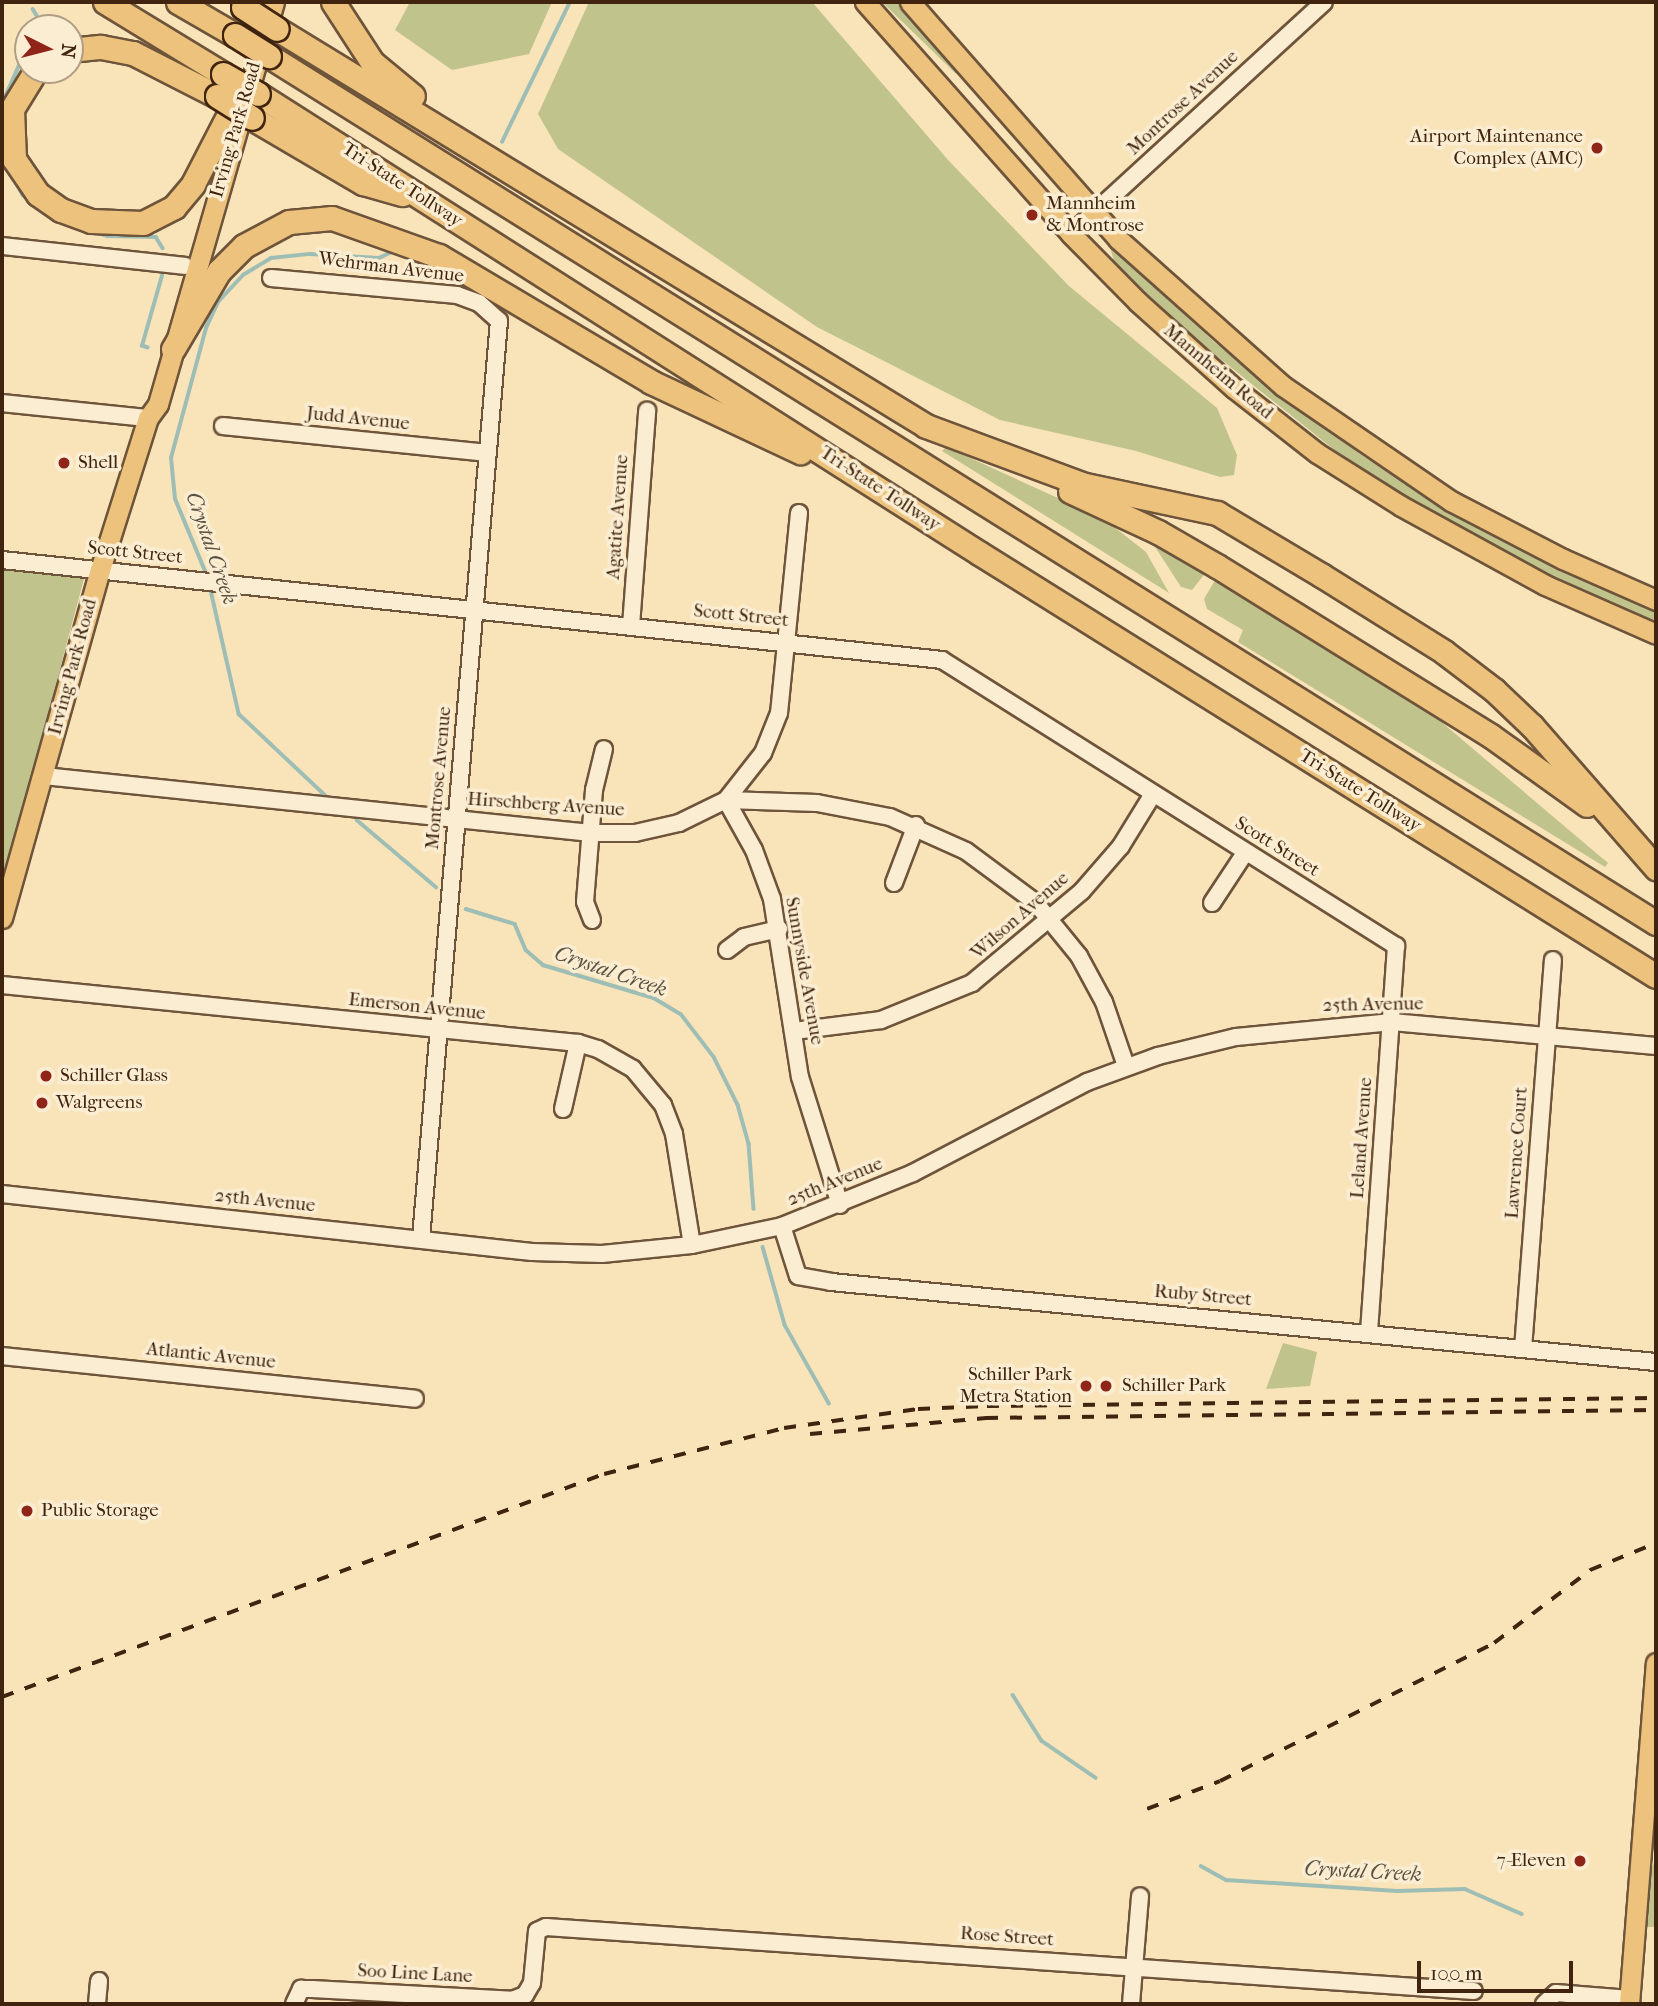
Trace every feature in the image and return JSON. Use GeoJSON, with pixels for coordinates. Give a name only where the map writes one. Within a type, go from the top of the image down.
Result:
{"type":"FeatureCollection","features":[{"type":"Feature","properties":{"kind":"highway","name":"Tri-State Tollway"},"geometry":{"type":"LineString","coordinates":[[105,2],[258,94],[872,484],[1655,975]]}},
{"type":"Feature","properties":{"kind":"highway","name":"Tri-State Tollway"},"geometry":{"type":"LineString","coordinates":[[178,2],[269,56],[1656,923]]}},
{"type":"Feature","properties":{"kind":"highway"},"geometry":{"type":"LineString","coordinates":[[333,2],[352,35],[392,80],[607,222],[627,241]]}},
{"type":"Feature","properties":{"kind":"highway"},"geometry":{"type":"LineString","coordinates":[[246,3],[276,18],[329,58],[964,448],[1099,503],[1197,554],[1491,736],[1626,835]]}},
{"type":"Feature","properties":{"kind":"highway"},"geometry":{"type":"LineString","coordinates":[[84,49],[101,47],[133,53],[217,96],[363,183],[429,202]]}},
{"type":"Feature","properties":{"kind":"highway"},"geometry":{"type":"LineString","coordinates":[[27,84],[12,109],[14,159],[38,194],[61,210],[91,222],[143,223],[174,206],[193,184],[226,120]]}},
{"type":"Feature","properties":{"kind":"highway"},"geometry":{"type":"LineString","coordinates":[[173,349],[219,271],[244,246],[289,222],[332,218],[439,257],[651,382],[872,484]]}},
{"type":"Feature","properties":{"kind":"highway"},"geometry":{"type":"LineString","coordinates":[[944,434],[1085,485],[1173,501],[1217,513],[1444,652],[1494,690],[1532,726],[1656,868]]}},
{"type":"Feature","properties":{"kind":"main road","name":"Mannheim Road"},"geometry":{"type":"LineString","coordinates":[[865,2],[1071,234],[1177,339],[1317,453],[1497,560],[1656,634]]}},
{"type":"Feature","properties":{"kind":"main road","name":"Mannheim Road"},"geometry":{"type":"LineString","coordinates":[[910,2],[1095,213],[1165,286],[1283,386],[1339,427],[1500,527],[1656,600]]}},
{"type":"Feature","properties":{"kind":"main road","name":"Irving Park Road"},"geometry":{"type":"LineString","coordinates":[[148,418],[145,402],[226,120],[246,3]]}},
{"type":"Feature","properties":{"kind":"main road","name":"Irving Park Road"},"geometry":{"type":"LineString","coordinates":[[2,918],[100,570],[148,418],[158,404],[276,18]]}},
{"type":"Feature","properties":{"kind":"main road"},"geometry":{"type":"LineString","coordinates":[[1630,2001],[1648,1850],[1656,1663]]}},
{"type":"Feature","properties":{"kind":"street","name":"Montrose Avenue"},"geometry":{"type":"LineString","coordinates":[[1071,234],[1321,3]]}},
{"type":"Feature","properties":{"kind":"street"},"geometry":{"type":"LineString","coordinates":[[2,246],[185,266]]}},
{"type":"Feature","properties":{"kind":"street","name":"Wehrman Avenue"},"geometry":{"type":"LineString","coordinates":[[271,278],[457,295],[480,303],[499,321]]}},
{"type":"Feature","properties":{"kind":"street","name":"Montrose Avenue"},"geometry":{"type":"LineString","coordinates":[[421,1239],[499,321]]}},
{"type":"Feature","properties":{"kind":"street"},"geometry":{"type":"LineString","coordinates":[[2,403],[148,418]]}},
{"type":"Feature","properties":{"kind":"street","name":"Agatite Avenue"},"geometry":{"type":"LineString","coordinates":[[631,626],[647,411]]}},
{"type":"Feature","properties":{"kind":"street","name":"Judd Avenue"},"geometry":{"type":"LineString","coordinates":[[223,426],[488,453]]}},
{"type":"Feature","properties":{"kind":"street"},"geometry":{"type":"LineString","coordinates":[[726,800],[748,776],[773,732],[789,643],[799,513]]}},
{"type":"Feature","properties":{"kind":"street","name":"Scott Street"},"geometry":{"type":"LineString","coordinates":[[2,559],[943,660],[1396,946]]}},
{"type":"Feature","properties":{"kind":"street"},"geometry":{"type":"LineString","coordinates":[[592,920],[585,902],[598,762],[604,749]]}},
{"type":"Feature","properties":{"kind":"street","name":"Hirschberg Avenue"},"geometry":{"type":"LineString","coordinates":[[44,776],[591,833],[635,833],[680,823],[726,800],[842,806],[916,825],[989,864],[1051,920],[1079,956],[1104,1002],[1126,1066]]}},
{"type":"Feature","properties":{"kind":"street","name":"Wilson Avenue"},"geometry":{"type":"LineString","coordinates":[[794,1031],[881,1020],[948,996],[995,968],[1051,920],[1104,867],[1153,794]]}},
{"type":"Feature","properties":{"kind":"street","name":"Sunnyside Avenue"},"geometry":{"type":"LineString","coordinates":[[726,800],[754,850],[779,929],[809,1117],[840,1205]]}},
{"type":"Feature","properties":{"kind":"street"},"geometry":{"type":"LineString","coordinates":[[894,883],[916,825]]}},
{"type":"Feature","properties":{"kind":"street"},"geometry":{"type":"LineString","coordinates":[[1212,903],[1245,853]]}},
{"type":"Feature","properties":{"kind":"street"},"geometry":{"type":"LineString","coordinates":[[727,950],[744,937],[779,929]]}},
{"type":"Feature","properties":{"kind":"street","name":"Leland Avenue"},"geometry":{"type":"LineString","coordinates":[[1369,1333],[1396,946]]}},
{"type":"Feature","properties":{"kind":"street","name":"Lawrence Court"},"geometry":{"type":"LineString","coordinates":[[1523,1349],[1553,960]]}},
{"type":"Feature","properties":{"kind":"street","name":"Emerson Avenue"},"geometry":{"type":"LineString","coordinates":[[2,985],[578,1043],[633,1069],[663,1105],[674,1134],[692,1244]]}},
{"type":"Feature","properties":{"kind":"street","name":"25th Avenue"},"geometry":{"type":"LineString","coordinates":[[2,1194],[532,1252],[602,1254],[692,1244],[782,1226],[840,1205],[1126,1066],[1272,1030],[1392,1022],[1656,1046]]}},
{"type":"Feature","properties":{"kind":"street"},"geometry":{"type":"LineString","coordinates":[[563,1109],[578,1043]]}},
{"type":"Feature","properties":{"kind":"street","name":"Ruby Street"},"geometry":{"type":"LineString","coordinates":[[782,1226],[797,1276],[1656,1362]]}},
{"type":"Feature","properties":{"kind":"street","name":"Atlantic Avenue"},"geometry":{"type":"LineString","coordinates":[[2,1356],[415,1399]]}},
{"type":"Feature","properties":{"kind":"street"},"geometry":{"type":"LineString","coordinates":[[1131,2004],[1140,1896]]}},
{"type":"Feature","properties":{"kind":"street","name":"Rose Street"},"geometry":{"type":"LineString","coordinates":[[525,1995],[532,1983],[537,1931],[546,1927],[1474,1991]]}},
{"type":"Feature","properties":{"kind":"street"},"geometry":{"type":"LineString","coordinates":[[97,2004],[99,1981]]}},
{"type":"Feature","properties":{"kind":"street","name":"Soo Line Lane"},"geometry":{"type":"LineString","coordinates":[[297,1997],[512,2000],[525,1995]]}},
{"type":"Feature","properties":{"kind":"street"},"geometry":{"type":"LineString","coordinates":[[1547,1999],[1630,2001]]}},
{"type":"Feature","properties":{"kind":"green space"},"geometry":{"type":"Polygon","coordinates":[[[410,2],[552,2],[529,54],[452,70],[395,30],[410,2]]]}},
{"type":"Feature","properties":{"kind":"green space"},"geometry":{"type":"Polygon","coordinates":[[[589,2],[812,2],[949,161],[1069,286],[1217,408],[1237,455],[1234,475],[1220,477],[1136,451],[1000,420],[817,327],[558,149],[538,114],[589,2]]]}},
{"type":"Feature","properties":{"kind":"green space"},"geometry":{"type":"Polygon","coordinates":[[[882,2],[897,2],[958,72],[956,74],[882,2]]]}},
{"type":"Feature","properties":{"kind":"green space"},"geometry":{"type":"Polygon","coordinates":[[[1108,241],[1214,342],[1364,457],[1510,543],[1656,610],[1656,622],[1533,568],[1417,504],[1342,456],[1174,322],[1115,264],[1108,241]]]}},
{"type":"Feature","properties":{"kind":"green space"},"geometry":{"type":"Polygon","coordinates":[[[946,447],[1104,519],[1146,552],[1169,593],[942,451],[946,447]]]}},
{"type":"Feature","properties":{"kind":"green space"},"geometry":{"type":"Polygon","coordinates":[[[1148,536],[1207,571],[1192,590],[1181,587],[1148,536]]]}},
{"type":"Feature","properties":{"kind":"green space"},"geometry":{"type":"Polygon","coordinates":[[[2,566],[85,575],[2,886],[2,566]]]}},
{"type":"Feature","properties":{"kind":"green space"},"geometry":{"type":"Polygon","coordinates":[[[1214,582],[1223,582],[1413,698],[1608,863],[1605,867],[1238,642],[1243,630],[1207,609],[1204,599],[1214,582]]]}},
{"type":"Feature","properties":{"kind":"green space"},"geometry":{"type":"Polygon","coordinates":[[[1283,1343],[1317,1352],[1310,1386],[1266,1389],[1283,1343]]]}},
{"type":"Feature","properties":{"kind":"green space"},"geometry":{"type":"Polygon","coordinates":[[[1656,1860],[1656,1927],[1647,1927],[1651,1868],[1656,1860]]]}},
{"type":"Feature","properties":{"kind":"waterway","name":"Crystal Creek"},"geometry":{"type":"LineString","coordinates":[[502,142],[570,2]]}},
{"type":"Feature","properties":{"kind":"waterway"},"geometry":{"type":"LineString","coordinates":[[33,9],[36,14]]}},
{"type":"Feature","properties":{"kind":"waterway"},"geometry":{"type":"LineString","coordinates":[[2,104],[14,77]]}},
{"type":"Feature","properties":{"kind":"waterway"},"geometry":{"type":"LineString","coordinates":[[2,156],[23,195],[55,220],[108,236],[156,237],[163,248]]}},
{"type":"Feature","properties":{"kind":"waterway","name":"Crystal Creek"},"geometry":{"type":"LineString","coordinates":[[207,576],[175,499],[171,458],[206,328],[218,302],[243,275],[271,258],[310,254],[379,258],[392,252]]}},
{"type":"Feature","properties":{"kind":"waterway"},"geometry":{"type":"LineString","coordinates":[[148,348],[142,346],[162,276]]}},
{"type":"Feature","properties":{"kind":"waterway","name":"Crystal Creek"},"geometry":{"type":"LineString","coordinates":[[210,586],[239,714],[326,796]]}},
{"type":"Feature","properties":{"kind":"waterway","name":"Crystal Creek"},"geometry":{"type":"LineString","coordinates":[[357,820],[436,887]]}},
{"type":"Feature","properties":{"kind":"waterway","name":"Crystal Creek"},"geometry":{"type":"LineString","coordinates":[[466,909],[515,924],[526,950],[543,965],[654,998],[681,1014],[714,1057],[738,1105],[749,1144],[754,1209]]}},
{"type":"Feature","properties":{"kind":"waterway","name":"Crystal Creek"},"geometry":{"type":"LineString","coordinates":[[763,1247],[785,1325],[829,1403]]}},
{"type":"Feature","properties":{"kind":"waterway","name":"Crystal Creek"},"geometry":{"type":"LineString","coordinates":[[1013,1695],[1042,1741],[1096,1778]]}},
{"type":"Feature","properties":{"kind":"waterway","name":"Crystal Creek"},"geometry":{"type":"LineString","coordinates":[[1201,1866],[1226,1880],[1397,1891],[1465,1889],[1522,1914]]}},
{"type":"Feature","properties":{"kind":"railway"},"geometry":{"type":"LineString","coordinates":[[2,1697],[604,1474],[784,1428],[918,1409],[987,1406],[1656,1398]]}},
{"type":"Feature","properties":{"kind":"railway"},"geometry":{"type":"LineString","coordinates":[[810,1434],[986,1418],[1656,1410]]}},
{"type":"Feature","properties":{"kind":"railway"},"geometry":{"type":"LineString","coordinates":[[1147,1809],[1220,1781],[1494,1643],[1590,1570],[1656,1543]]}},
{"type":"Feature","properties":{"kind":"place","name":"Airport Maintenance Complex (AMC)"},"geometry":{"type":"Point","coordinates":[1597,148]}},
{"type":"Feature","properties":{"kind":"place","name":"Mannheim & Montrose"},"geometry":{"type":"Point","coordinates":[1032,215]}},
{"type":"Feature","properties":{"kind":"place","name":"Shell"},"geometry":{"type":"Point","coordinates":[64,463]}},
{"type":"Feature","properties":{"kind":"place","name":"Schiller Glass"},"geometry":{"type":"Point","coordinates":[46,1076]}},
{"type":"Feature","properties":{"kind":"place","name":"Walgreens"},"geometry":{"type":"Point","coordinates":[42,1103]}},
{"type":"Feature","properties":{"kind":"place","name":"Schiller Park Metra Station"},"geometry":{"type":"Point","coordinates":[1086,1386]}},
{"type":"Feature","properties":{"kind":"place","name":"Schiller Park"},"geometry":{"type":"Point","coordinates":[1106,1386]}},
{"type":"Feature","properties":{"kind":"place","name":"Public Storage"},"geometry":{"type":"Point","coordinates":[27,1511]}},
{"type":"Feature","properties":{"kind":"place","name":"7-Eleven"},"geometry":{"type":"Point","coordinates":[1580,1861]}}]}
